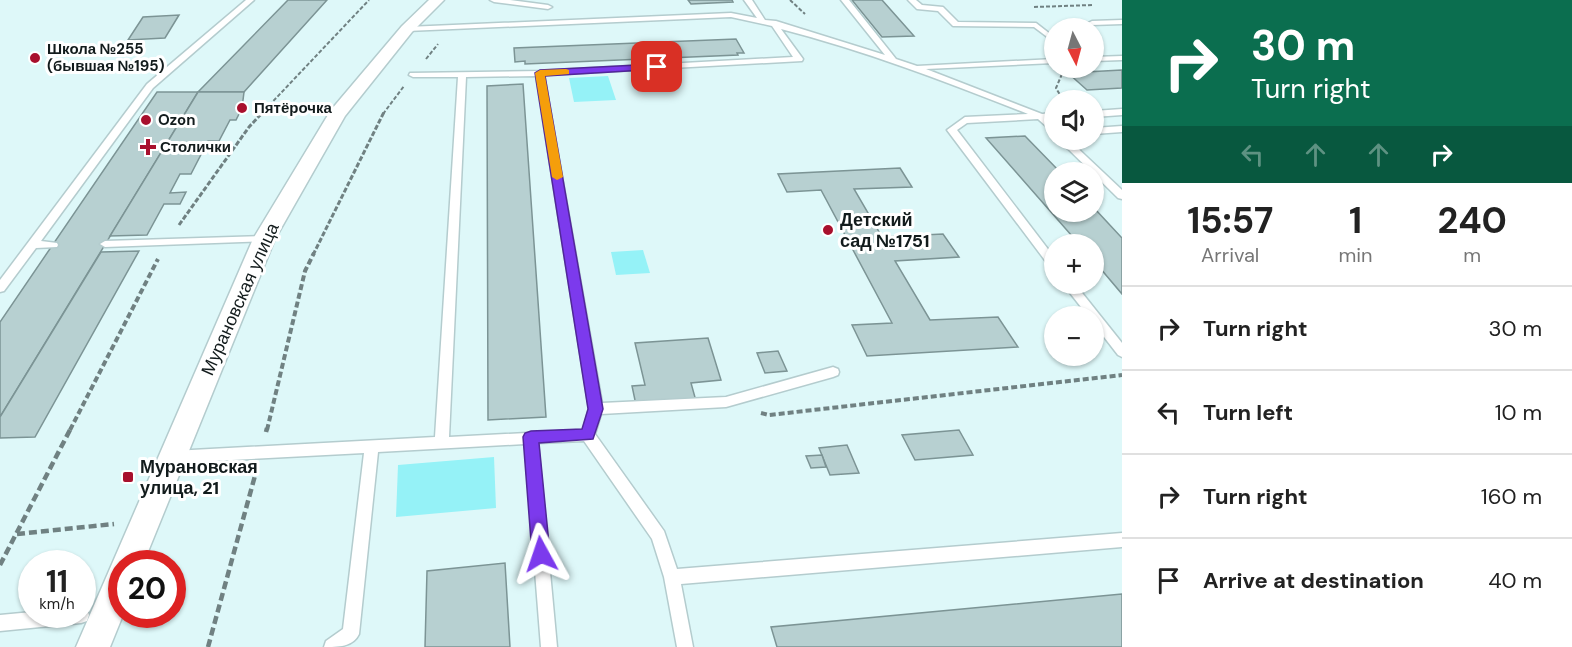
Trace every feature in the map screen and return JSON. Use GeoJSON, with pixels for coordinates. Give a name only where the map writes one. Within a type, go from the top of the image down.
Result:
{"type":"FeatureCollection","features":[{"type":"Feature","properties":{"kind":"street","name":"Мурановская улица"},"geometry":{"type":"LineString","coordinates":[[133,550],[264,239],[337,114],[407,29],[437,0]]}},
{"type":"Feature","properties":{"kind":"street"},"geometry":{"type":"LineString","coordinates":[[96,607],[108,593]]}},
{"type":"Feature","properties":{"kind":"street"},"geometry":{"type":"LineString","coordinates":[[91,628],[93,647]]}},
{"type":"Feature","properties":{"kind":"lane"},"geometry":{"type":"LineString","coordinates":[[0,288],[150,86],[250,0]]}},
{"type":"Feature","properties":{"kind":"lane"},"geometry":{"type":"LineString","coordinates":[[494,0],[548,7]]}},
{"type":"Feature","properties":{"kind":"lane"},"geometry":{"type":"LineString","coordinates":[[748,0],[762,21]]}},
{"type":"Feature","properties":{"kind":"lane"},"geometry":{"type":"LineString","coordinates":[[845,0],[894,61]]}},
{"type":"Feature","properties":{"kind":"lane"},"geometry":{"type":"LineString","coordinates":[[912,0],[920,7],[940,9],[956,24],[1036,26],[1044,32]]}},
{"type":"Feature","properties":{"kind":"lane"},"geometry":{"type":"LineString","coordinates":[[407,29],[730,15],[773,24],[916,67],[1040,116],[1044,120]]}},
{"type":"Feature","properties":{"kind":"lane"},"geometry":{"type":"LineString","coordinates":[[1104,23],[1122,22]]}},
{"type":"Feature","properties":{"kind":"lane"},"geometry":{"type":"LineString","coordinates":[[413,75],[540,73],[799,59],[773,24]]}},
{"type":"Feature","properties":{"kind":"lane"},"geometry":{"type":"LineString","coordinates":[[1104,59],[1122,58]]}},
{"type":"Feature","properties":{"kind":"lane"},"geometry":{"type":"LineString","coordinates":[[916,67],[1044,61]]}},
{"type":"Feature","properties":{"kind":"lane"},"geometry":{"type":"LineString","coordinates":[[540,73],[596,409],[588,435]]}},
{"type":"Feature","properties":{"kind":"lane"},"geometry":{"type":"LineString","coordinates":[[442,442],[462,75]]}},
{"type":"Feature","properties":{"kind":"lane"},"geometry":{"type":"LineString","coordinates":[[1104,113],[1122,112]]}},
{"type":"Feature","properties":{"kind":"lane"},"geometry":{"type":"LineString","coordinates":[[1044,116],[965,120],[952,130],[1044,251]]}},
{"type":"Feature","properties":{"kind":"lane"},"geometry":{"type":"LineString","coordinates":[[1104,130],[1122,129]]}},
{"type":"Feature","properties":{"kind":"lane"},"geometry":{"type":"LineString","coordinates":[[1074,150],[1122,196]]}},
{"type":"Feature","properties":{"kind":"lane"},"geometry":{"type":"LineString","coordinates":[[105,244],[165,244],[264,239]]}},
{"type":"Feature","properties":{"kind":"lane"},"geometry":{"type":"LineString","coordinates":[[34,244],[53,245]]}},
{"type":"Feature","properties":{"kind":"lane"},"geometry":{"type":"LineString","coordinates":[[1077,294],[1122,352]]}},
{"type":"Feature","properties":{"kind":"lane"},"geometry":{"type":"LineString","coordinates":[[596,409],[726,402],[832,372]]}},
{"type":"Feature","properties":{"kind":"lane"},"geometry":{"type":"LineString","coordinates":[[171,457],[588,435]]}},
{"type":"Feature","properties":{"kind":"lane"},"geometry":{"type":"LineString","coordinates":[[588,435],[660,536],[672,577],[685,647]]}},
{"type":"Feature","properties":{"kind":"lane"},"geometry":{"type":"LineString","coordinates":[[531,437],[549,647]]}},
{"type":"Feature","properties":{"kind":"lane"},"geometry":{"type":"LineString","coordinates":[[332,647],[351,634],[372,447]]}},
{"type":"Feature","properties":{"kind":"lane"},"geometry":{"type":"LineString","coordinates":[[672,577],[1122,540]]}},
{"type":"Feature","properties":{"kind":"lane"},"geometry":{"type":"LineString","coordinates":[[0,622],[18,620]]}},
{"type":"Feature","properties":{"kind":"path"},"geometry":{"type":"LineString","coordinates":[[0,565],[165,244],[249,127],[369,0]]}},
{"type":"Feature","properties":{"kind":"path"},"geometry":{"type":"LineString","coordinates":[[1028,7],[1099,4]]}},
{"type":"Feature","properties":{"kind":"path"},"geometry":{"type":"LineString","coordinates":[[208,647],[261,452],[305,271],[384,112],[452,28]]}},
{"type":"Feature","properties":{"kind":"path"},"geometry":{"type":"LineString","coordinates":[[726,402],[769,415],[1122,375]]}},
{"type":"Feature","properties":{"kind":"path"},"geometry":{"type":"LineString","coordinates":[[16,534],[144,522]]}},
{"type":"Feature","properties":{"kind":"shaded area"},"geometry":{"type":"Polygon","coordinates":[[[608,76],[616,100],[574,102],[569,78],[608,76]]]}},
{"type":"Feature","properties":{"kind":"shaded area"},"geometry":{"type":"Polygon","coordinates":[[[643,250],[650,273],[616,275],[611,252],[643,250]]]}},
{"type":"Feature","properties":{"kind":"shaded area"},"geometry":{"type":"Polygon","coordinates":[[[494,457],[496,508],[396,517],[398,465],[494,457]]]}},
{"type":"Feature","properties":{"kind":"building"},"geometry":{"type":"Polygon","coordinates":[[[288,0],[327,0],[244,92],[198,92],[288,0]]]}},
{"type":"Feature","properties":{"kind":"building"},"geometry":{"type":"Polygon","coordinates":[[[688,0],[732,0],[733,2],[691,4],[688,0]]]}},
{"type":"Feature","properties":{"kind":"building"},"geometry":{"type":"Polygon","coordinates":[[[852,0],[882,0],[914,36],[882,37],[852,0]]]}},
{"type":"Feature","properties":{"kind":"building"},"geometry":{"type":"Polygon","coordinates":[[[179,15],[165,38],[128,40],[143,17],[179,15]]]}},
{"type":"Feature","properties":{"kind":"building"},"geometry":{"type":"Polygon","coordinates":[[[736,39],[744,53],[737,53],[738,55],[525,64],[525,61],[515,62],[514,48],[736,39]]]}},
{"type":"Feature","properties":{"kind":"building"},"geometry":{"type":"Polygon","coordinates":[[[1122,70],[1122,88],[1087,90],[1074,78],[1104,78],[1104,71],[1122,70]]]}},
{"type":"Feature","properties":{"kind":"building"},"geometry":{"type":"Polygon","coordinates":[[[523,84],[546,417],[488,420],[487,86],[523,84]]]}},
{"type":"Feature","properties":{"kind":"building"},"geometry":{"type":"Polygon","coordinates":[[[157,92],[198,92],[0,417],[0,322],[157,92]]]}},
{"type":"Feature","properties":{"kind":"building"},"geometry":{"type":"Polygon","coordinates":[[[198,92],[244,92],[242,108],[236,120],[230,120],[219,141],[208,141],[191,174],[180,174],[170,193],[186,192],[180,204],[164,204],[147,235],[110,236],[198,92]]]}},
{"type":"Feature","properties":{"kind":"building"},"geometry":{"type":"Polygon","coordinates":[[[1025,136],[1050,162],[1044,162],[1044,204],[986,138],[1025,136]]]}},
{"type":"Feature","properties":{"kind":"building"},"geometry":{"type":"Polygon","coordinates":[[[900,168],[912,187],[854,189],[882,237],[943,234],[959,257],[895,261],[930,320],[998,317],[1018,347],[867,356],[852,325],[892,323],[821,190],[787,192],[778,174],[900,168]]]}},
{"type":"Feature","properties":{"kind":"building"},"geometry":{"type":"Polygon","coordinates":[[[1104,219],[1122,238],[1122,294],[1104,273],[1104,234],[1070,234],[1060,222],[1104,222],[1104,219]]]}},
{"type":"Feature","properties":{"kind":"building"},"geometry":{"type":"Polygon","coordinates":[[[139,251],[35,437],[0,438],[0,417],[101,252],[139,251]]]}},
{"type":"Feature","properties":{"kind":"building"},"geometry":{"type":"Polygon","coordinates":[[[708,338],[721,380],[691,383],[696,401],[636,405],[632,386],[645,385],[635,343],[708,338]]]}},
{"type":"Feature","properties":{"kind":"building"},"geometry":{"type":"Polygon","coordinates":[[[778,351],[787,371],[765,373],[757,353],[778,351]]]}},
{"type":"Feature","properties":{"kind":"building"},"geometry":{"type":"Polygon","coordinates":[[[959,430],[973,455],[915,460],[902,435],[959,430]]]}},
{"type":"Feature","properties":{"kind":"building"},"geometry":{"type":"Polygon","coordinates":[[[847,445],[859,473],[830,475],[819,448],[847,445]]]}},
{"type":"Feature","properties":{"kind":"building"},"geometry":{"type":"Polygon","coordinates":[[[822,455],[826,467],[811,468],[806,456],[822,455]]]}},
{"type":"Feature","properties":{"kind":"building"},"geometry":{"type":"Polygon","coordinates":[[[505,563],[510,647],[425,647],[427,571],[505,563]]]}},
{"type":"Feature","properties":{"kind":"building"},"geometry":{"type":"Polygon","coordinates":[[[1122,594],[1122,647],[777,647],[771,627],[1122,594]]]}},
{"type":"Feature","properties":{"kind":"slow traffic"},"geometry":{"type":"LineString","coordinates":[[557,177],[540,73],[566,72]]}},
{"type":"Feature","properties":{"kind":"place","name":"Школа №255 (бывшая №195)"},"geometry":{"type":"Point","coordinates":[35,58]}},
{"type":"Feature","properties":{"kind":"place","name":"Пятёрочка"},"geometry":{"type":"Point","coordinates":[242,108]}},
{"type":"Feature","properties":{"kind":"place","name":"Ozon"},"geometry":{"type":"Point","coordinates":[146,120]}},
{"type":"Feature","properties":{"kind":"place","name":"Столички"},"geometry":{"type":"Point","coordinates":[148,147]}},
{"type":"Feature","properties":{"kind":"place","name":"Детский сад №1751"},"geometry":{"type":"Point","coordinates":[828,230]}},
{"type":"Feature","properties":{"kind":"place","name":"Мурановская улица, 21"},"geometry":{"type":"Point","coordinates":[128,477]}},
{"type":"Feature","properties":{"kind":"route"},"geometry":{"type":"LineString","coordinates":[[541,554],[531,437],[588,435],[596,409],[540,73],[657,67]]}}]}
